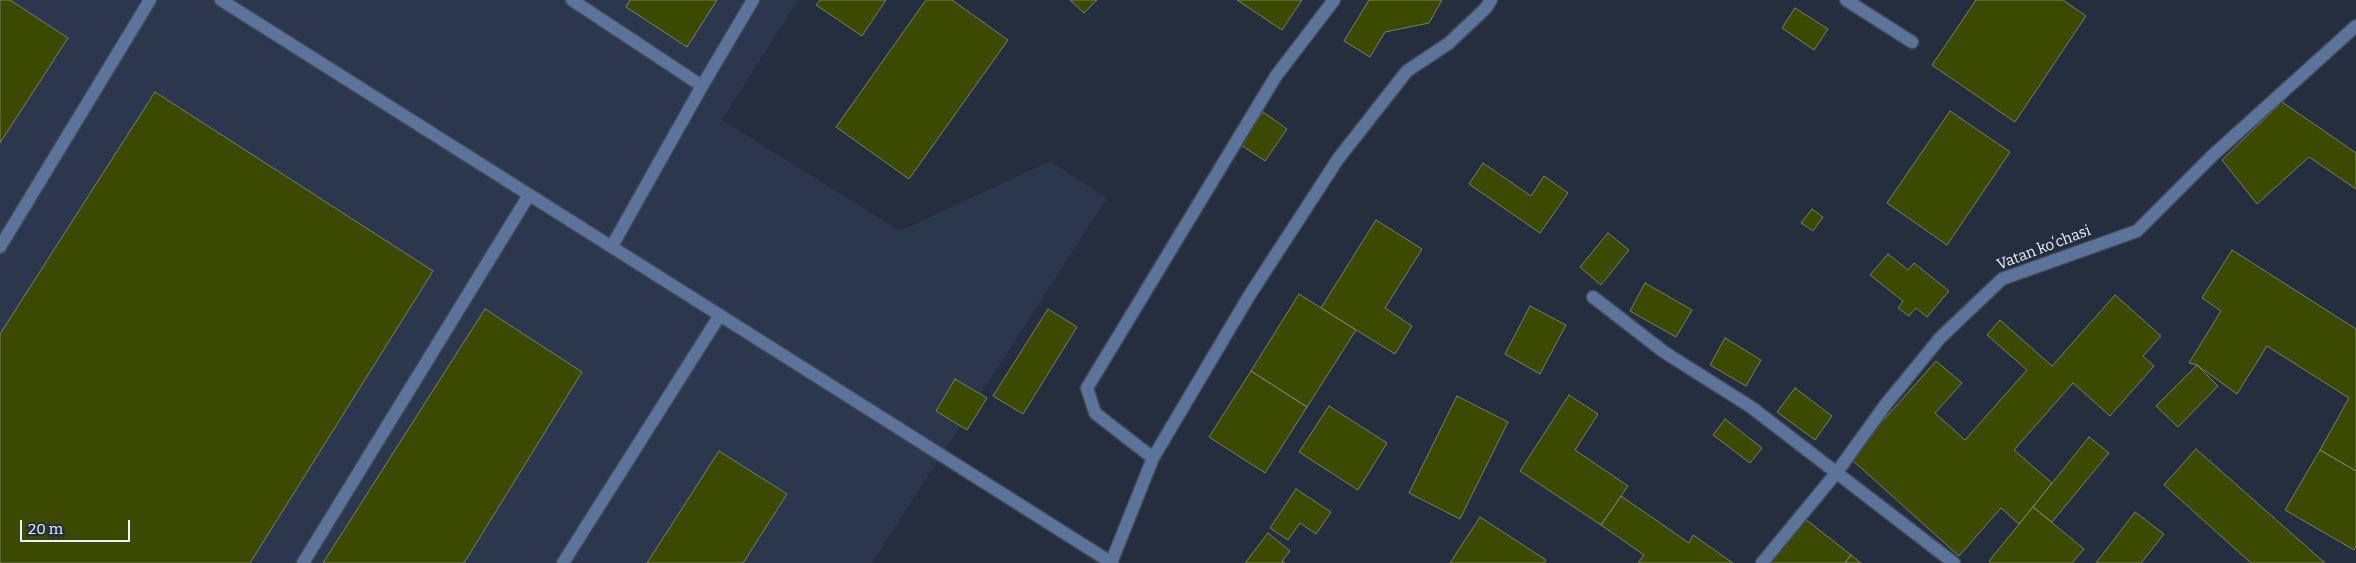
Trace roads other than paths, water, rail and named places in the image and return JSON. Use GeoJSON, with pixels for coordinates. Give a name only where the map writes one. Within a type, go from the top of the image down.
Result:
{"type":"FeatureCollection","features":[{"type":"Feature","properties":{"kind":"street"},"geometry":{"type":"LineString","coordinates":[[0,247],[5,228],[150,0]]}},
{"type":"Feature","properties":{"kind":"street"},"geometry":{"type":"LineString","coordinates":[[221,0],[1111,563],[1153,458],[1249,296],[1338,159],[1407,71],[1449,43],[1486,8],[1491,0]]}},
{"type":"Feature","properties":{"kind":"street"},"geometry":{"type":"LineString","coordinates":[[572,0],[702,86]]}},
{"type":"Feature","properties":{"kind":"street"},"geometry":{"type":"LineString","coordinates":[[612,246],[702,86],[754,0]]}},
{"type":"Feature","properties":{"kind":"street"},"geometry":{"type":"LineString","coordinates":[[1153,458],[1095,413],[1087,388],[1276,76],[1334,0]]}},
{"type":"Feature","properties":{"kind":"street"},"geometry":{"type":"LineString","coordinates":[[1846,0],[1912,42]]}},
{"type":"Feature","properties":{"kind":"street","name":"Vatan koʻchasi"},"geometry":{"type":"LineString","coordinates":[[1762,563],[1836,472],[1886,404],[1940,338],[2002,279],[2137,231],[2212,156],[2356,26]]}},
{"type":"Feature","properties":{"kind":"street"},"geometry":{"type":"LineString","coordinates":[[303,563],[529,195]]}},
{"type":"Feature","properties":{"kind":"street"},"geometry":{"type":"LineString","coordinates":[[1593,297],[1664,352],[1751,407],[1954,563]]}},
{"type":"Feature","properties":{"kind":"street"},"geometry":{"type":"LineString","coordinates":[[563,563],[720,315]]}}]}
